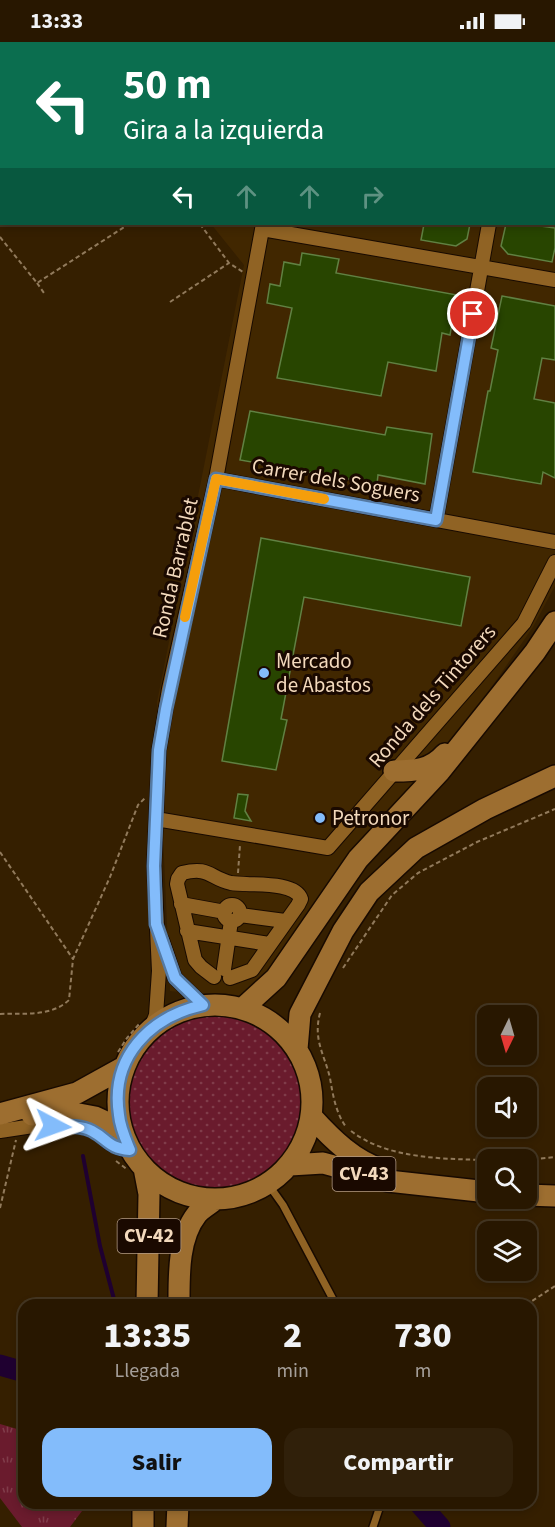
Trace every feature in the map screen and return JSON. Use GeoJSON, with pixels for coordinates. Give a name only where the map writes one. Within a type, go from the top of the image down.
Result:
{"type":"FeatureCollection","features":[{"type":"Feature","properties":{"kind":"main road"},"geometry":{"type":"LineString","coordinates":[[242,1008],[276,978],[358,859],[440,771],[535,652],[555,622]]}},
{"type":"Feature","properties":{"kind":"main road"},"geometry":{"type":"LineString","coordinates":[[394,771],[417,771],[437,763],[535,652]]}},
{"type":"Feature","properties":{"kind":"main road"},"geometry":{"type":"LineString","coordinates":[[297,1049],[300,1014],[343,932],[369,892],[416,848],[485,809],[555,776]]}},
{"type":"Feature","properties":{"kind":"main road"},"geometry":{"type":"LineString","coordinates":[[203,1005],[242,1008],[264,1018],[282,1031],[297,1049],[308,1070],[313,1093],[312,1117],[308,1134],[290,1165],[268,1184],[243,1195],[216,1200],[196,1197],[159,1182],[130,1150],[121,1129],[118,1098],[124,1067],[131,1053],[151,1028],[167,1017],[203,1005]]}},
{"type":"Feature","properties":{"kind":"main road"},"geometry":{"type":"LineString","coordinates":[[0,1115],[77,1093],[124,1067]]}},
{"type":"Feature","properties":{"kind":"main road"},"geometry":{"type":"LineString","coordinates":[[0,1115],[79,1114],[95,1117],[121,1129]]}},
{"type":"Feature","properties":{"kind":"main road","name":"CV-43"},"geometry":{"type":"LineString","coordinates":[[312,1117],[336,1144],[374,1167],[439,1187]]}},
{"type":"Feature","properties":{"kind":"main road","name":"CV-43"},"geometry":{"type":"LineString","coordinates":[[290,1165],[323,1163],[388,1181],[477,1191]]}},
{"type":"Feature","properties":{"kind":"main road","name":"CV-42"},"geometry":{"type":"LineString","coordinates":[[144,1168],[149,1205],[147,1299]]}},
{"type":"Feature","properties":{"kind":"main road"},"geometry":{"type":"LineString","coordinates":[[537,1195],[555,1196]]}},
{"type":"Feature","properties":{"kind":"main road","name":"CV-42"},"geometry":{"type":"LineString","coordinates":[[179,1299],[185,1235],[198,1213],[216,1200]]}},
{"type":"Feature","properties":{"kind":"main road"},"geometry":{"type":"LineString","coordinates":[[142,1527],[143,1509]]}},
{"type":"Feature","properties":{"kind":"main road"},"geometry":{"type":"LineString","coordinates":[[177,1509],[177,1527]]}},
{"type":"Feature","properties":{"kind":"street"},"geometry":{"type":"LineString","coordinates":[[436,520],[489,225]]}},
{"type":"Feature","properties":{"kind":"street"},"geometry":{"type":"LineString","coordinates":[[262,226],[555,280]]}},
{"type":"Feature","properties":{"kind":"street","name":"Ronda Barrablet"},"geometry":{"type":"LineString","coordinates":[[151,1028],[156,1015],[159,971],[154,866],[159,750],[169,689],[216,479],[262,226]]}},
{"type":"Feature","properties":{"kind":"street","name":"Carrer dels Soguers"},"geometry":{"type":"LineString","coordinates":[[216,479],[555,542]]}},
{"type":"Feature","properties":{"kind":"street","name":"Ronda dels Tintorers"},"geometry":{"type":"LineString","coordinates":[[242,834],[328,848],[524,623],[555,562]]}},
{"type":"Feature","properties":{"kind":"street"},"geometry":{"type":"LineString","coordinates":[[156,819],[242,834]]}},
{"type":"Feature","properties":{"kind":"street"},"geometry":{"type":"LineString","coordinates":[[201,871],[237,884],[254,883],[294,890],[301,899],[252,970],[222,974],[201,967],[195,960],[177,884],[182,873],[201,871]]}},
{"type":"Feature","properties":{"kind":"street"},"geometry":{"type":"LineString","coordinates":[[222,974],[237,884]]}},
{"type":"Feature","properties":{"kind":"street"},"geometry":{"type":"LineString","coordinates":[[181,904],[285,921]]}},
{"type":"Feature","properties":{"kind":"street"},"geometry":{"type":"LineString","coordinates":[[156,924],[175,978],[203,1005]]}},
{"type":"Feature","properties":{"kind":"street"},"geometry":{"type":"LineString","coordinates":[[187,931],[268,944]]}},
{"type":"Feature","properties":{"kind":"street"},"geometry":{"type":"LineString","coordinates":[[0,1131],[71,1125],[91,1130],[117,1149],[130,1150]]}},
{"type":"Feature","properties":{"kind":"lane"},"geometry":{"type":"LineString","coordinates":[[268,1184],[283,1205],[333,1299]]}},
{"type":"Feature","properties":{"kind":"lane"},"geometry":{"type":"LineString","coordinates":[[373,1527],[379,1509]]}},
{"type":"Feature","properties":{"kind":"path"},"geometry":{"type":"LineString","coordinates":[[37,283],[127,225]]}},
{"type":"Feature","properties":{"kind":"path"},"geometry":{"type":"LineString","coordinates":[[201,225],[229,263],[253,279]]}},
{"type":"Feature","properties":{"kind":"path"},"geometry":{"type":"LineString","coordinates":[[0,237],[44,293]]}},
{"type":"Feature","properties":{"kind":"path"},"geometry":{"type":"LineString","coordinates":[[171,302],[229,263]]}},
{"type":"Feature","properties":{"kind":"path"},"geometry":{"type":"LineString","coordinates":[[0,1014],[43,1013],[60,1009],[69,1000],[73,959],[110,877],[138,805],[158,784]]}},
{"type":"Feature","properties":{"kind":"path"},"geometry":{"type":"LineString","coordinates":[[343,969],[392,895],[418,873],[477,842],[555,809]]}},
{"type":"Feature","properties":{"kind":"path"},"geometry":{"type":"LineString","coordinates":[[237,884],[242,834]]}},
{"type":"Feature","properties":{"kind":"path"},"geometry":{"type":"LineString","coordinates":[[0,852],[73,959]]}},
{"type":"Feature","properties":{"kind":"path"},"geometry":{"type":"LineString","coordinates":[[324,1004],[318,1025],[319,1044],[329,1076],[332,1096],[347,1129],[358,1137],[397,1151],[424,1156],[477,1159]]}},
{"type":"Feature","properties":{"kind":"path"},"geometry":{"type":"LineString","coordinates":[[0,1208],[18,1128]]}},
{"type":"Feature","properties":{"kind":"path"},"geometry":{"type":"LineString","coordinates":[[537,1159],[555,1157]]}},
{"type":"Feature","properties":{"kind":"path"},"geometry":{"type":"LineString","coordinates":[[535,1299],[555,1286]]}},
{"type":"Feature","properties":{"kind":"shaded area"},"geometry":{"type":"Polygon","coordinates":[[[212,225],[555,225],[555,586],[533,627],[391,833],[265,1001],[170,991],[157,702],[244,265],[212,225]]]}},
{"type":"Feature","properties":{"kind":"green space"},"geometry":{"type":"Polygon","coordinates":[[[216,1014],[233,1015],[250,1020],[278,1040],[298,1068],[303,1085],[303,1119],[298,1136],[278,1164],[250,1184],[233,1189],[216,1190],[199,1189],[182,1184],[154,1164],[134,1136],[129,1119],[128,1102],[129,1085],[134,1068],[154,1040],[182,1020],[199,1015],[216,1014]]]}},
{"type":"Feature","properties":{"kind":"green space"},"geometry":{"type":"Polygon","coordinates":[[[0,1424],[18,1429],[18,1509],[84,1509],[70,1527],[22,1527],[0,1498],[0,1424]]]}},
{"type":"Feature","properties":{"kind":"building"},"geometry":{"type":"Polygon","coordinates":[[[424,225],[470,225],[467,239],[456,246],[421,240],[424,225]]]}},
{"type":"Feature","properties":{"kind":"building"},"geometry":{"type":"Polygon","coordinates":[[[506,225],[555,228],[552,262],[508,254],[501,246],[506,225]]]}},
{"type":"Feature","properties":{"kind":"building"},"geometry":{"type":"Polygon","coordinates":[[[302,253],[339,259],[336,273],[457,295],[450,335],[442,333],[436,371],[388,362],[381,396],[277,378],[292,308],[267,303],[270,284],[280,286],[284,262],[300,265],[302,253]]]}},
{"type":"Feature","properties":{"kind":"building"},"geometry":{"type":"Polygon","coordinates":[[[502,296],[555,306],[555,360],[542,358],[534,399],[555,403],[555,478],[543,472],[541,484],[473,472],[498,350],[491,348],[502,296]]]}},
{"type":"Feature","properties":{"kind":"building"},"geometry":{"type":"Polygon","coordinates":[[[250,411],[385,435],[387,427],[432,434],[425,484],[378,475],[377,484],[240,460],[250,411]]]}},
{"type":"Feature","properties":{"kind":"building","name":"Mercado de Abastos"},"geometry":{"type":"Polygon","coordinates":[[[261,538],[470,577],[461,626],[304,597],[281,719],[287,720],[276,770],[222,761],[261,538]]]}},
{"type":"Feature","properties":{"kind":"building"},"geometry":{"type":"Polygon","coordinates":[[[238,794],[248,795],[245,811],[251,821],[234,818],[238,794]]]}},
{"type":"Feature","properties":{"kind":"waterway"},"geometry":{"type":"LineString","coordinates":[[83,1156],[100,1246],[114,1299]]}},
{"type":"Feature","properties":{"kind":"waterway"},"geometry":{"type":"LineString","coordinates":[[0,1365],[18,1370]]}},
{"type":"Feature","properties":{"kind":"waterway"},"geometry":{"type":"LineString","coordinates":[[424,1509],[440,1527]]}},
{"type":"Feature","properties":{"kind":"slow traffic"},"geometry":{"type":"LineString","coordinates":[[185,617],[216,479],[324,499]]}},
{"type":"Feature","properties":{"kind":"place","name":"Mercado de Abastos"},"geometry":{"type":"Point","coordinates":[264,673]}},
{"type":"Feature","properties":{"kind":"place","name":"Petronor"},"geometry":{"type":"Point","coordinates":[320,818]}},
{"type":"Feature","properties":{"kind":"route"},"geometry":{"type":"LineString","coordinates":[[53,1126],[71,1125],[91,1130],[117,1149],[130,1150],[121,1129],[118,1098],[124,1067],[131,1053],[151,1028],[167,1017],[203,1005],[175,978],[156,924],[154,866],[159,750],[169,689],[216,479],[436,520],[473,314]]}}]}
